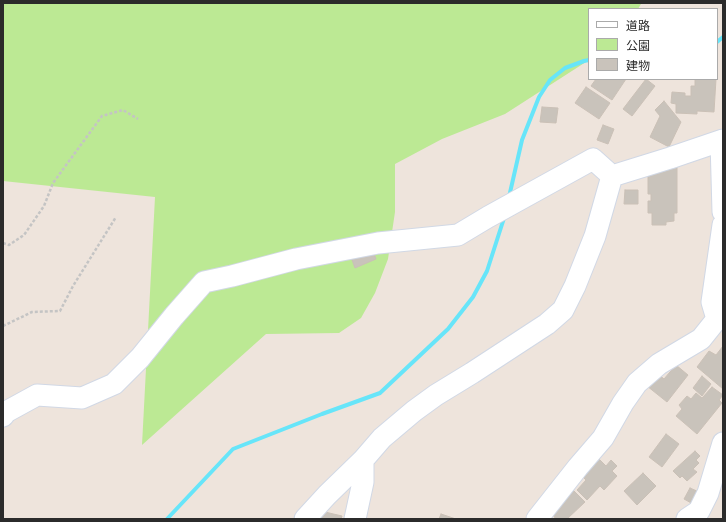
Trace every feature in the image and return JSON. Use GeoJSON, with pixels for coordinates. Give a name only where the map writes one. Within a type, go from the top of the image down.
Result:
{"type":"FeatureCollection","features":[{"type":"Feature","properties":{"kind":"street"},"geometry":{"type":"LineString","coordinates":[[612,176],[722,140],[723,212]]}},
{"type":"Feature","properties":{"kind":"street"},"geometry":{"type":"LineString","coordinates":[[3,416],[6,412],[37,395],[82,398],[114,384],[140,358],[204,282],[296,259],[378,243],[458,236],[497,212],[593,159],[612,176]]}},
{"type":"Feature","properties":{"kind":"street"},"geometry":{"type":"LineString","coordinates":[[305,519],[363,460],[382,438],[414,411],[436,395],[547,324],[563,310],[575,286],[595,236],[612,176]]}},
{"type":"Feature","properties":{"kind":"street"},"geometry":{"type":"LineString","coordinates":[[537,519],[603,438],[623,402],[637,383],[659,364],[701,338],[720,319],[712,302],[723,225]]}},
{"type":"Feature","properties":{"kind":"street"},"geometry":{"type":"LineString","coordinates":[[687,519],[699,511],[708,493],[723,443]]}},
{"type":"Feature","properties":{"kind":"street"},"geometry":{"type":"LineString","coordinates":[[355,519],[363,482],[363,460]]}},
{"type":"Feature","properties":{"kind":"path"},"geometry":{"type":"LineString","coordinates":[[3,243],[9,245],[24,235],[44,206],[53,183],[102,116],[123,110],[138,119]]}},
{"type":"Feature","properties":{"kind":"path"},"geometry":{"type":"LineString","coordinates":[[3,326],[32,312],[60,311],[72,286],[116,217]]}},
{"type":"Feature","properties":{"kind":"green space"},"geometry":{"type":"Polygon","coordinates":[[[3,3],[641,4],[639,8],[588,8],[588,61],[505,114],[442,139],[395,164],[395,212],[388,259],[375,293],[361,318],[339,333],[266,334],[142,445],[155,197],[3,181],[3,3]]]}},
{"type":"Feature","properties":{"kind":"building"},"geometry":{"type":"Polygon","coordinates":[[[595,80],[625,80],[612,100],[591,86],[595,80]]]}},
{"type":"Feature","properties":{"kind":"building"},"geometry":{"type":"Polygon","coordinates":[[[645,80],[655,86],[632,116],[623,109],[645,80]]]}},
{"type":"Feature","properties":{"kind":"building"},"geometry":{"type":"Polygon","coordinates":[[[695,80],[716,80],[714,112],[697,111],[697,114],[676,113],[676,104],[671,103],[672,92],[685,93],[685,96],[691,96],[691,86],[695,86],[695,80]]]}},
{"type":"Feature","properties":{"kind":"building"},"geometry":{"type":"Polygon","coordinates":[[[586,87],[610,103],[599,119],[575,103],[586,87]]]}},
{"type":"Feature","properties":{"kind":"building"},"geometry":{"type":"Polygon","coordinates":[[[664,101],[681,122],[669,147],[650,137],[660,116],[655,110],[664,101]]]}},
{"type":"Feature","properties":{"kind":"building"},"geometry":{"type":"Polygon","coordinates":[[[542,107],[558,108],[556,123],[540,122],[542,107]]]}},
{"type":"Feature","properties":{"kind":"building"},"geometry":{"type":"Polygon","coordinates":[[[603,125],[614,129],[608,144],[597,140],[603,125]]]}},
{"type":"Feature","properties":{"kind":"building"},"geometry":{"type":"Polygon","coordinates":[[[677,165],[677,213],[674,213],[674,221],[666,222],[666,225],[652,225],[652,213],[648,213],[648,201],[651,201],[651,194],[648,194],[648,175],[677,165]]]}},
{"type":"Feature","properties":{"kind":"building"},"geometry":{"type":"Polygon","coordinates":[[[625,190],[638,190],[638,204],[624,204],[625,190]]]}},
{"type":"Feature","properties":{"kind":"building"},"geometry":{"type":"Polygon","coordinates":[[[372,248],[376,259],[355,268],[351,257],[372,248]]]}},
{"type":"Feature","properties":{"kind":"building"},"geometry":{"type":"Polygon","coordinates":[[[723,346],[723,389],[697,367],[709,351],[716,355],[723,346]]]}},
{"type":"Feature","properties":{"kind":"building"},"geometry":{"type":"Polygon","coordinates":[[[676,365],[688,375],[667,402],[647,386],[657,373],[664,379],[676,365]]]}},
{"type":"Feature","properties":{"kind":"building"},"geometry":{"type":"Polygon","coordinates":[[[702,376],[711,384],[702,396],[693,388],[702,376]]]}},
{"type":"Feature","properties":{"kind":"building"},"geometry":{"type":"Polygon","coordinates":[[[712,387],[723,395],[719,400],[722,403],[697,434],[676,416],[682,409],[679,405],[687,396],[691,399],[696,393],[702,398],[712,387]]]}},
{"type":"Feature","properties":{"kind":"building"},"geometry":{"type":"Polygon","coordinates":[[[666,434],[679,444],[662,467],[649,457],[666,434]]]}},
{"type":"Feature","properties":{"kind":"building"},"geometry":{"type":"Polygon","coordinates":[[[695,451],[700,456],[696,460],[699,463],[693,469],[697,472],[687,481],[682,476],[680,478],[673,471],[695,451]]]}},
{"type":"Feature","properties":{"kind":"building"},"geometry":{"type":"Polygon","coordinates":[[[597,457],[606,466],[611,460],[617,466],[612,471],[617,476],[604,490],[600,486],[587,500],[577,490],[586,480],[581,475],[597,457]]]}},
{"type":"Feature","properties":{"kind":"building"},"geometry":{"type":"Polygon","coordinates":[[[643,473],[656,486],[637,505],[624,491],[643,473]]]}},
{"type":"Feature","properties":{"kind":"building"},"geometry":{"type":"Polygon","coordinates":[[[571,488],[585,502],[567,519],[556,519],[552,514],[571,488]]]}},
{"type":"Feature","properties":{"kind":"building"},"geometry":{"type":"Polygon","coordinates":[[[690,488],[699,492],[693,504],[684,499],[690,488]]]}},
{"type":"Feature","properties":{"kind":"building"},"geometry":{"type":"Polygon","coordinates":[[[325,512],[342,516],[341,519],[318,519],[325,512]]]}},
{"type":"Feature","properties":{"kind":"building"},"geometry":{"type":"Polygon","coordinates":[[[441,514],[456,519],[439,519],[441,514]]]}},
{"type":"Feature","properties":{"kind":"waterway"},"geometry":{"type":"LineString","coordinates":[[718,41],[723,37]]}},
{"type":"Feature","properties":{"kind":"waterway"},"geometry":{"type":"LineString","coordinates":[[509,197],[522,140],[539,97],[550,80],[565,68],[588,60]]}},
{"type":"Feature","properties":{"kind":"waterway"},"geometry":{"type":"LineString","coordinates":[[167,519],[233,449],[380,393],[448,329],[473,297],[487,271],[505,215]]}}]}
